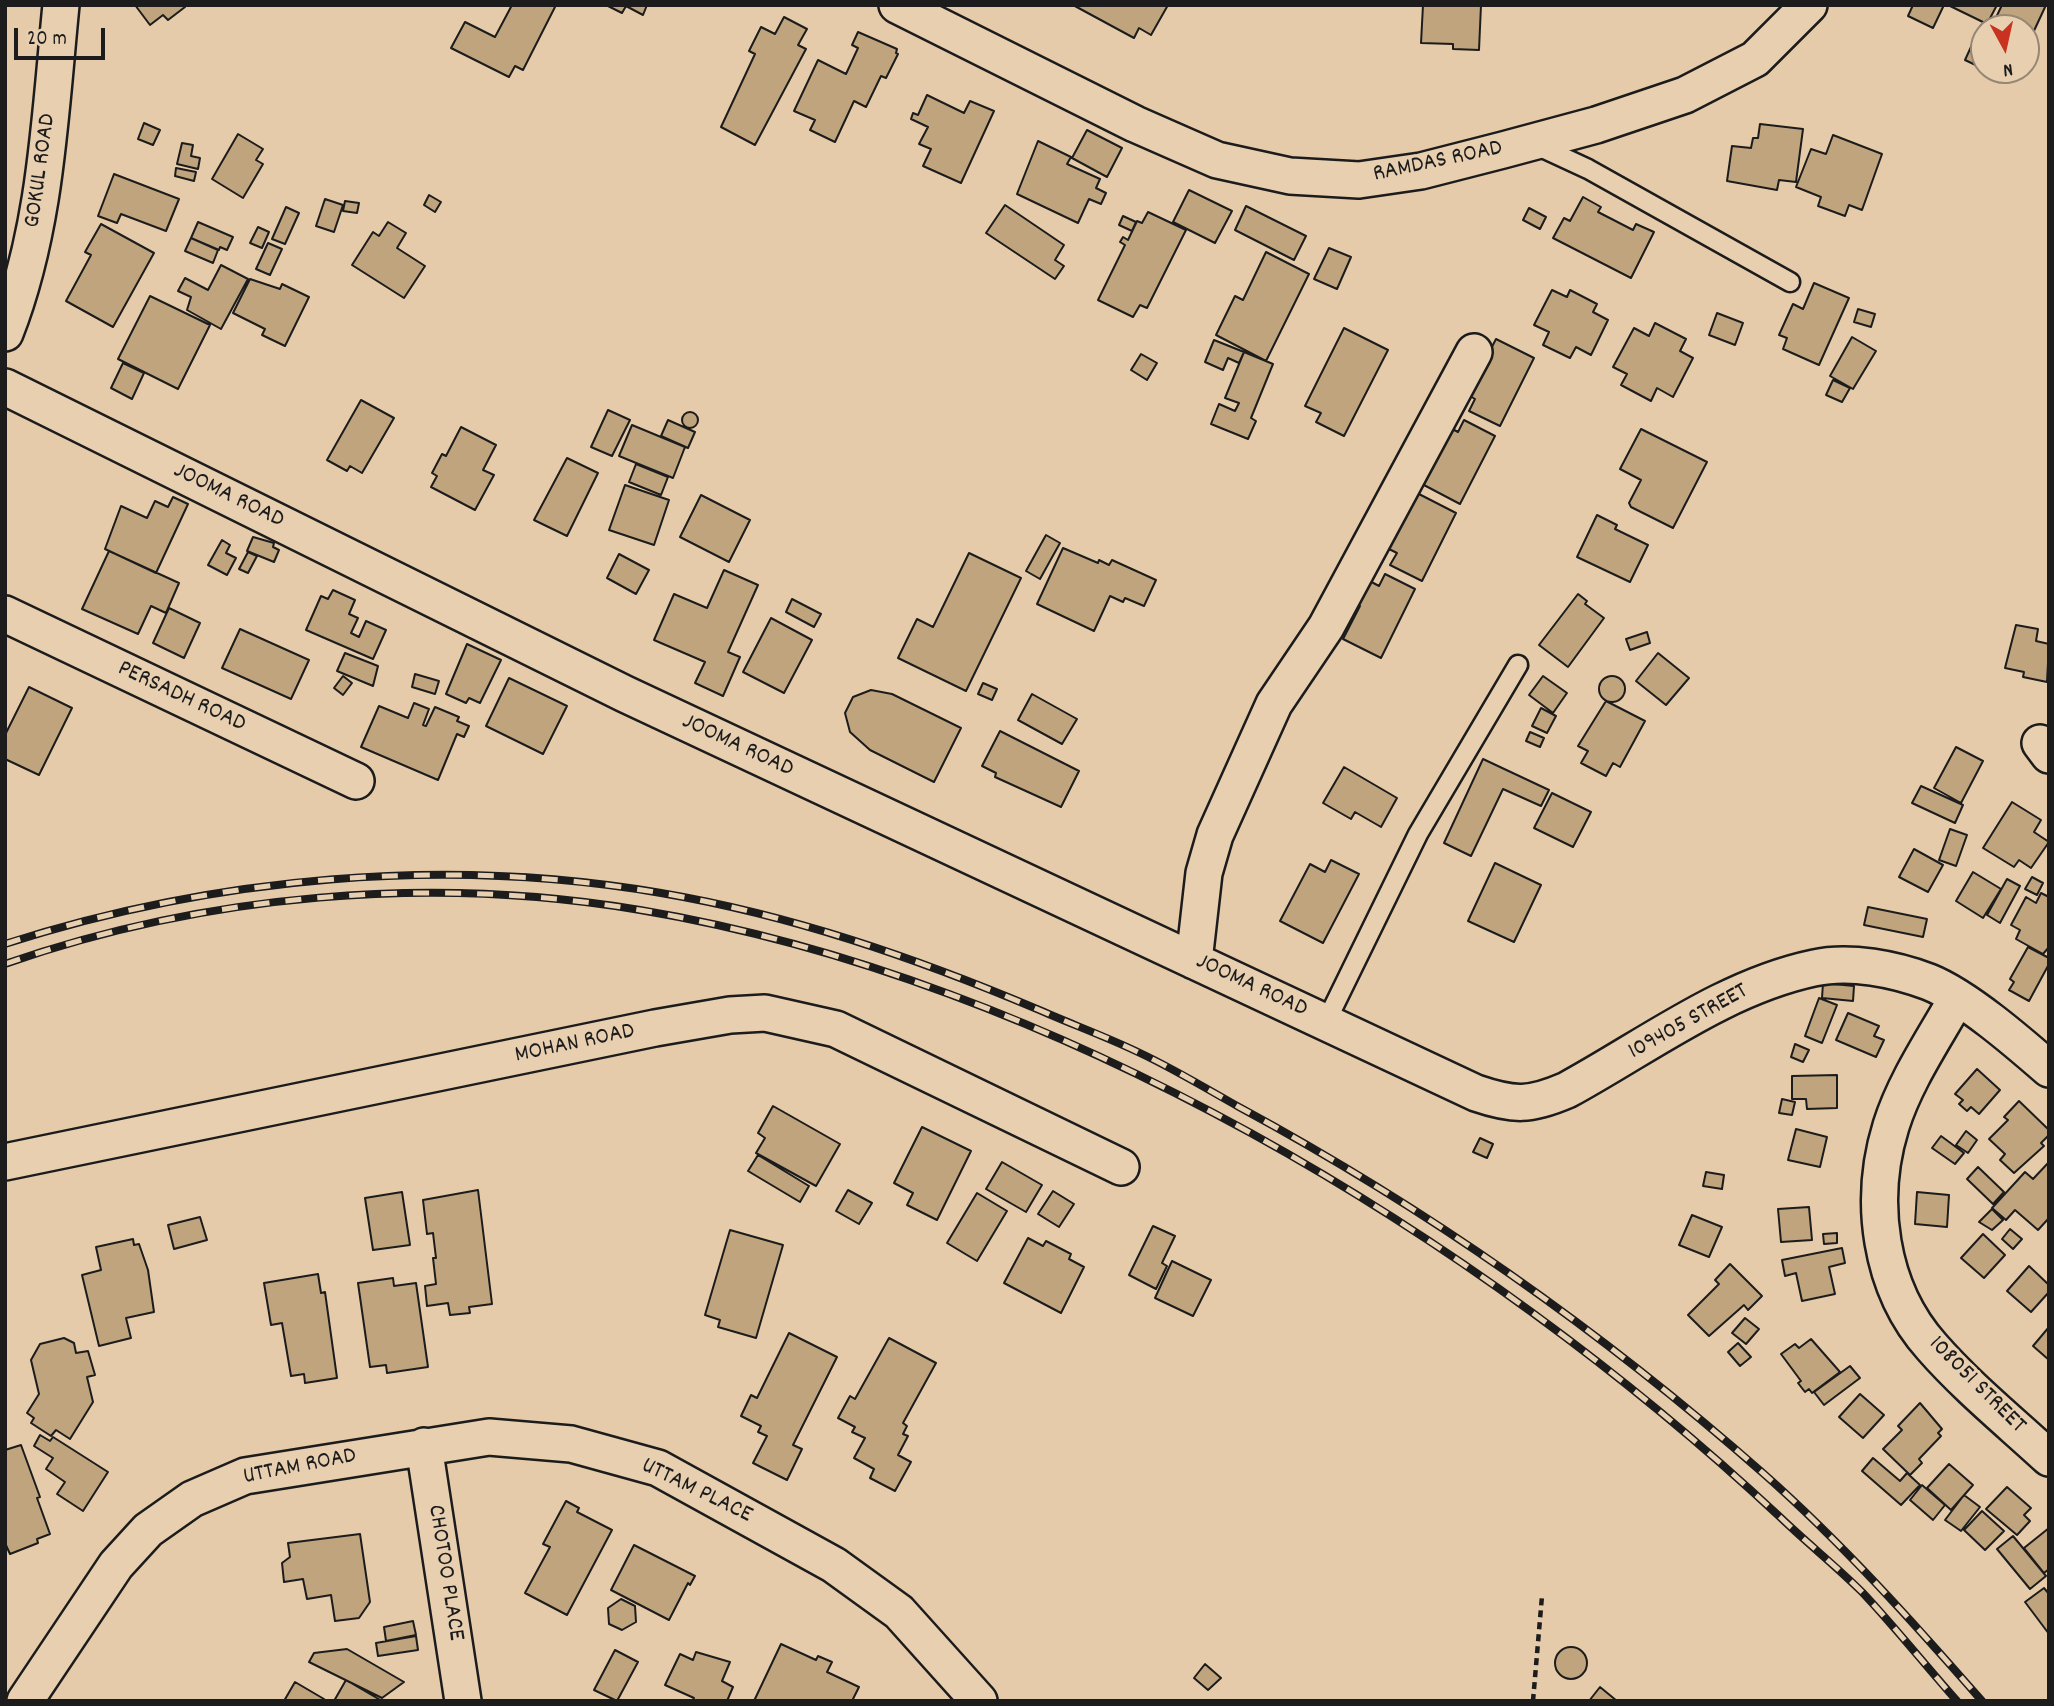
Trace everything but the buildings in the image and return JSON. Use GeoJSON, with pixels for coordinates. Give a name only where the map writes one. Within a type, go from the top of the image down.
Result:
{"type":"FeatureCollection","features":[{"type":"Feature","properties":{"kind":"street","name":"GOKUL ROAD"},"geometry":{"type":"LineString","coordinates":[[5,333],[34,232],[45,167],[61,5]]}},
{"type":"Feature","properties":{"kind":"street","name":"RAMDAS ROAD"},"geometry":{"type":"LineString","coordinates":[[897,5],[1135,124],[1217,160],[1290,176],[1359,180],[1421,171],[1595,125],[1685,95],[1755,60],[1809,5]]}},
{"type":"Feature","properties":{"kind":"street"},"geometry":{"type":"LineString","coordinates":[[1194,961],[1204,873],[1215,835],[1274,704],[1326,627],[1474,352]]}},
{"type":"Feature","properties":{"kind":"street","name":"JOOMA ROAD"},"geometry":{"type":"LineString","coordinates":[[5,387],[625,694],[1476,1093]]}},
{"type":"Feature","properties":{"kind":"street","name":"PERSADH ROAD"},"geometry":{"type":"LineString","coordinates":[[5,614],[356,781]]}},
{"type":"Feature","properties":{"kind":"street","name":"109405 STREET"},"geometry":{"type":"LineString","coordinates":[[1476,1093],[1506,1103],[1543,1101],[1603,1070],[1742,990],[1815,967],[1873,967],[1929,982],[1957,998],[2049,1069]]}},
{"type":"Feature","properties":{"kind":"street","name":"108051 STREET"},"geometry":{"type":"LineString","coordinates":[[1957,998],[1902,1098],[1891,1125],[1883,1157],[1878,1200],[1885,1260],[1904,1306],[1931,1346],[2049,1458]]}},
{"type":"Feature","properties":{"kind":"street","name":"MOHAN ROAD"},"geometry":{"type":"LineString","coordinates":[[5,1162],[655,1028],[730,1015],[765,1013],[836,1029],[1121,1167]]}},
{"type":"Feature","properties":{"kind":"street","name":"UTTAM PLACE"},"geometry":{"type":"LineString","coordinates":[[424,1446],[489,1437],[571,1444],[658,1468],[834,1564],[899,1612],[979,1701]]}},
{"type":"Feature","properties":{"kind":"street","name":"UTTAM ROAD"},"geometry":{"type":"LineString","coordinates":[[25,1701],[116,1565],[148,1530],[192,1499],[245,1476],[424,1446]]}},
{"type":"Feature","properties":{"kind":"street","name":"CHOTOO PLACE"},"geometry":{"type":"LineString","coordinates":[[424,1446],[463,1701]]}},
{"type":"Feature","properties":{"kind":"lane"},"geometry":{"type":"LineString","coordinates":[[1531,142],[1588,169],[1790,282]]}},
{"type":"Feature","properties":{"kind":"lane"},"geometry":{"type":"LineString","coordinates":[[1326,1022],[1418,834],[1518,665]]}},
{"type":"Feature","properties":{"kind":"path"},"geometry":{"type":"LineString","coordinates":[[1533,1701],[1542,1596]]}},
{"type":"Feature","properties":{"kind":"railway"},"geometry":{"type":"LineString","coordinates":[[5,944],[84,921],[247,889],[414,875],[497,876],[579,882],[710,902],[805,926],[945,972],[1102,1036],[1165,1066],[1378,1187],[1512,1276],[1641,1371],[1764,1474],[1821,1527],[1876,1584],[1982,1701]]}},
{"type":"Feature","properties":{"kind":"railway"},"geometry":{"type":"LineString","coordinates":[[5,964],[81,940],[159,921],[239,907],[400,893],[481,894],[561,899],[640,910],[795,944],[950,994],[1102,1058],[1251,1133],[1395,1219],[1532,1312],[1661,1412],[1842,1573],[1874,1605],[1957,1701]]}}]}
